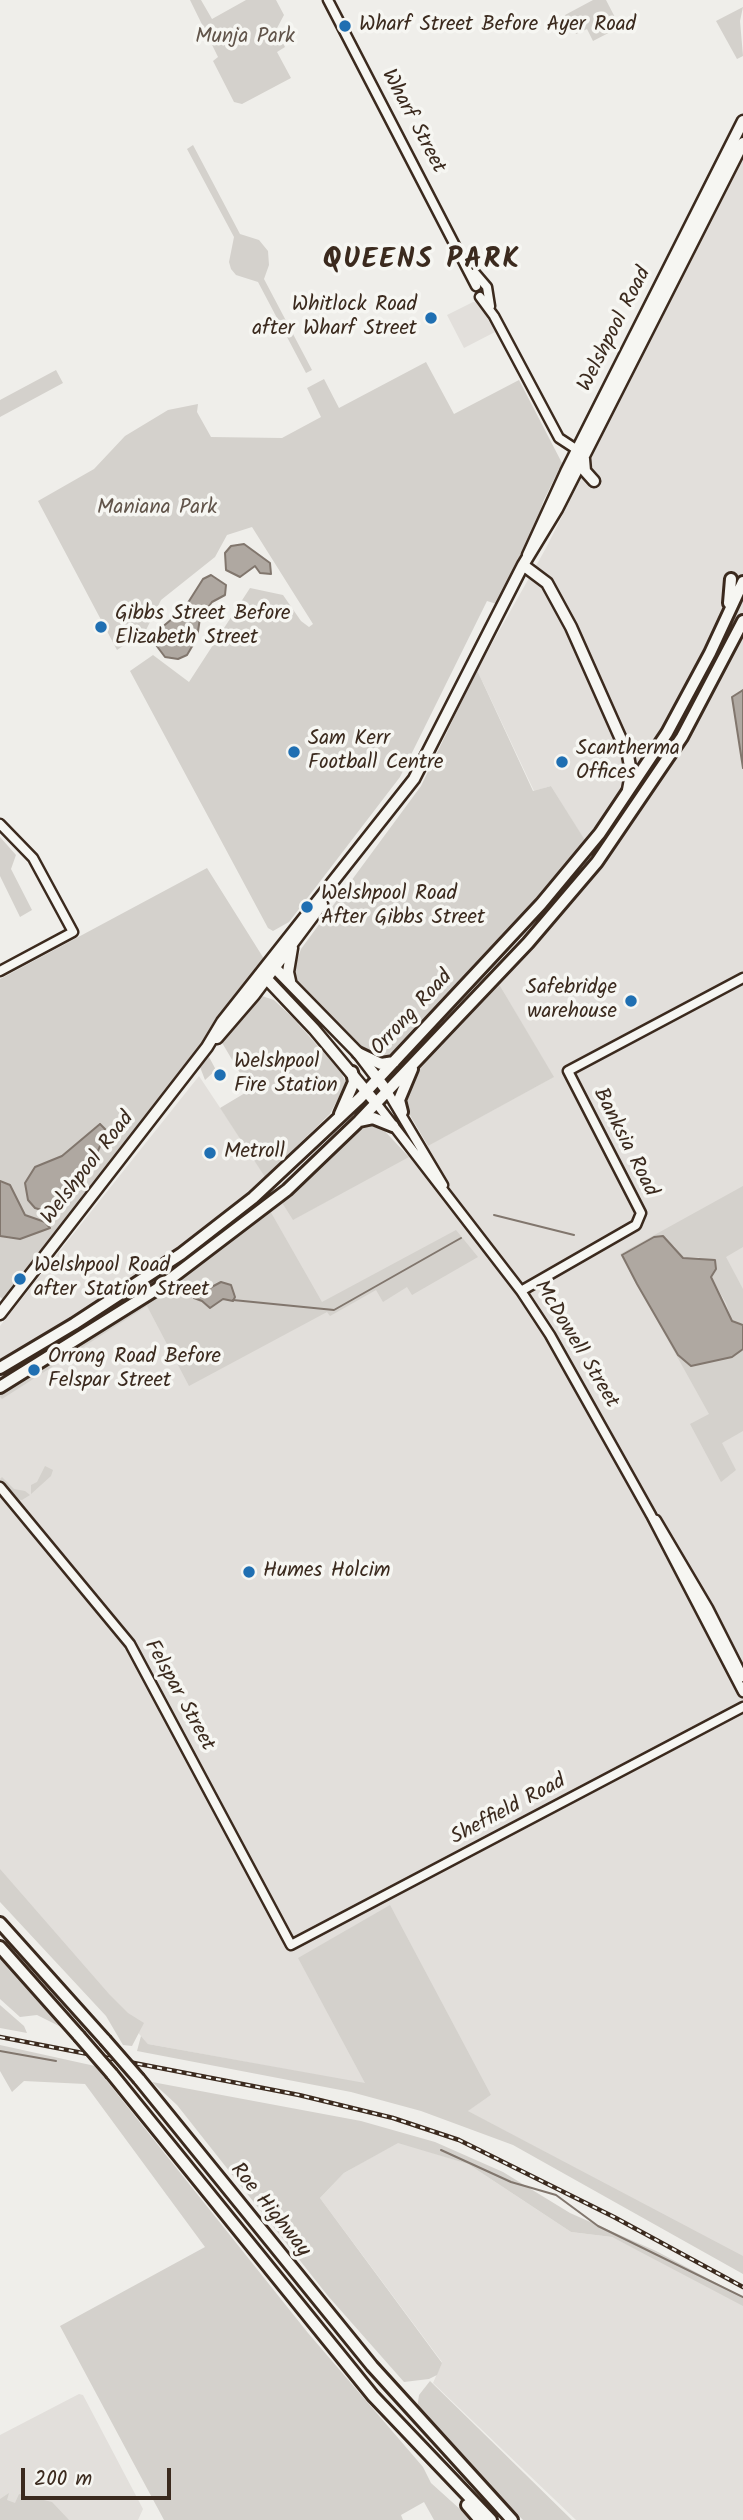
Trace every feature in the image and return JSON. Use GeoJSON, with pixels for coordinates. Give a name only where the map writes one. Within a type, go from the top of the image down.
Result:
{"type":"FeatureCollection","features":[{"type":"Feature","properties":{"kind":"highway"},"geometry":{"type":"LineString","coordinates":[[728,616],[731,579]]}},
{"type":"Feature","properties":{"kind":"highway","name":"Orrong Road"},"geometry":{"type":"LineString","coordinates":[[0,1368],[85,1317],[181,1254],[253,1198],[367,1091],[541,904],[593,842],[651,758],[692,689],[742,585]]}},
{"type":"Feature","properties":{"kind":"highway","name":"Orrong Road"},"geometry":{"type":"LineString","coordinates":[[0,1387],[157,1289],[287,1190],[359,1121],[527,943],[597,862],[682,737],[743,621]]}},
{"type":"Feature","properties":{"kind":"highway"},"geometry":{"type":"LineString","coordinates":[[358,1053],[381,1064],[394,1062]]}},
{"type":"Feature","properties":{"kind":"highway"},"geometry":{"type":"LineString","coordinates":[[402,1112],[400,1100],[416,1060]]}},
{"type":"Feature","properties":{"kind":"highway"},"geometry":{"type":"LineString","coordinates":[[336,1122],[354,1082],[352,1072]]}},
{"type":"Feature","properties":{"kind":"highway"},"geometry":{"type":"LineString","coordinates":[[359,1121],[373,1118],[393,1126]]}},
{"type":"Feature","properties":{"kind":"highway","name":"Roe Highway"},"geometry":{"type":"LineString","coordinates":[[0,1923],[139,2079],[363,2355],[512,2520]]}},
{"type":"Feature","properties":{"kind":"highway","name":"Roe Highway"},"geometry":{"type":"LineString","coordinates":[[0,1948],[112,2074],[288,2294],[421,2449],[491,2520]]}},
{"type":"Feature","properties":{"kind":"highway"},"geometry":{"type":"LineString","coordinates":[[421,2449],[480,2520]]}},
{"type":"Feature","properties":{"kind":"main road","name":"Welshpool Road"},"geometry":{"type":"LineString","coordinates":[[207,1046],[222,1022],[272,965],[414,779],[525,562],[541,540],[580,453],[743,121]]}},
{"type":"Feature","properties":{"kind":"main road","name":"Welshpool Road"},"geometry":{"type":"LineString","coordinates":[[580,453],[743,143]]}},
{"type":"Feature","properties":{"kind":"main road"},"geometry":{"type":"LineString","coordinates":[[580,453],[585,471],[594,481]]}},
{"type":"Feature","properties":{"kind":"main road"},"geometry":{"type":"LineString","coordinates":[[525,562],[547,583],[571,627],[628,755],[631,773],[627,794]]}},
{"type":"Feature","properties":{"kind":"main road"},"geometry":{"type":"LineString","coordinates":[[628,755],[639,763],[651,758]]}},
{"type":"Feature","properties":{"kind":"main road","name":"Welshpool Road"},"geometry":{"type":"LineString","coordinates":[[272,965],[293,945],[326,894]]}},
{"type":"Feature","properties":{"kind":"main road"},"geometry":{"type":"LineString","coordinates":[[290,982],[288,972],[293,945]]}},
{"type":"Feature","properties":{"kind":"main road","name":"McDowell Street"},"geometry":{"type":"LineString","coordinates":[[272,965],[358,1053],[387,1091]]}},
{"type":"Feature","properties":{"kind":"main road","name":"Welshpool Road"},"geometry":{"type":"LineString","coordinates":[[0,1314],[207,1046],[254,995],[263,976]]}},
{"type":"Feature","properties":{"kind":"main road","name":"McDowell Street"},"geometry":{"type":"LineString","coordinates":[[263,976],[352,1072],[376,1103]]}},
{"type":"Feature","properties":{"kind":"main road"},"geometry":{"type":"LineString","coordinates":[[254,995],[262,991],[286,999]]}},
{"type":"Feature","properties":{"kind":"street","name":"Wharf Street"},"geometry":{"type":"LineString","coordinates":[[328,0],[465,260],[479,285],[487,287],[483,296],[559,438],[580,453]]}},
{"type":"Feature","properties":{"kind":"street"},"geometry":{"type":"LineString","coordinates":[[0,824],[33,858],[73,932],[0,971]]}},
{"type":"Feature","properties":{"kind":"street","name":"Banksia Road"},"geometry":{"type":"LineString","coordinates":[[521,1291],[636,1225],[641,1213],[568,1071],[743,978]]}},
{"type":"Feature","properties":{"kind":"street","name":"McDowell Street"},"geometry":{"type":"LineString","coordinates":[[387,1091],[402,1112],[453,1203]]}},
{"type":"Feature","properties":{"kind":"street","name":"McDowell Street"},"geometry":{"type":"LineString","coordinates":[[376,1103],[521,1291],[550,1335],[651,1515],[743,1692]]}},
{"type":"Feature","properties":{"kind":"street","name":"Felspar Street"},"geometry":{"type":"LineString","coordinates":[[0,1487],[130,1644],[291,1945]]}},
{"type":"Feature","properties":{"kind":"street","name":"McDowell Street"},"geometry":{"type":"LineString","coordinates":[[651,1515],[664,1530],[743,1677]]}},
{"type":"Feature","properties":{"kind":"street","name":"Sheffield Road"},"geometry":{"type":"LineString","coordinates":[[291,1945],[743,1707]]}},
{"type":"Feature","properties":{"kind":"shaded area"},"geometry":{"type":"Polygon","coordinates":[[[743,158],[743,2257],[467,2111],[491,2095],[366,2084],[148,2044],[0,1877],[0,1326],[199,1076],[294,1219],[553,1077],[499,984],[601,867],[551,786],[534,791],[477,670],[546,548],[743,158]]]}},
{"type":"Feature","properties":{"kind":"shaded area"},"geometry":{"type":"Polygon","coordinates":[[[473,302],[479,303],[495,332],[464,348],[447,315],[473,302]]]}},
{"type":"Feature","properties":{"kind":"shaded area"},"geometry":{"type":"Polygon","coordinates":[[[244,544],[270,563],[271,574],[260,573],[255,566],[240,577],[226,570],[225,553],[231,546],[244,544]]]}},
{"type":"Feature","properties":{"kind":"shaded area"},"geometry":{"type":"Polygon","coordinates":[[[211,575],[226,585],[225,595],[212,602],[200,618],[197,638],[187,655],[178,659],[165,657],[153,641],[155,633],[184,609],[203,579],[211,575]]]}},
{"type":"Feature","properties":{"kind":"shaded area"},"geometry":{"type":"Polygon","coordinates":[[[743,690],[743,768],[732,697],[743,690]]]}},
{"type":"Feature","properties":{"kind":"shaded area"},"geometry":{"type":"Polygon","coordinates":[[[100,1124],[105,1129],[101,1144],[85,1180],[68,1203],[48,1212],[35,1208],[28,1200],[25,1183],[35,1167],[62,1156],[100,1124]]]}},
{"type":"Feature","properties":{"kind":"shaded area"},"geometry":{"type":"Polygon","coordinates":[[[0,1181],[10,1185],[25,1215],[45,1222],[50,1228],[20,1239],[0,1236],[0,1181]]]}},
{"type":"Feature","properties":{"kind":"shaded area"},"geometry":{"type":"Polygon","coordinates":[[[663,1236],[683,1258],[715,1260],[716,1269],[711,1277],[732,1321],[743,1325],[743,1349],[732,1357],[691,1366],[678,1355],[637,1284],[622,1255],[654,1237],[663,1236]]]}},
{"type":"Feature","properties":{"kind":"shaded area"},"geometry":{"type":"Polygon","coordinates":[[[221,1282],[231,1285],[235,1297],[233,1301],[223,1299],[210,1308],[194,1298],[205,1295],[206,1290],[221,1282]]]}},
{"type":"Feature","properties":{"kind":"shaded area"},"geometry":{"type":"Polygon","coordinates":[[[398,2142],[468,2164],[571,2232],[612,2237],[743,2302],[743,2520],[576,2520],[433,2383],[442,2362],[320,2198],[344,2173],[398,2142]]]}},
{"type":"Feature","properties":{"kind":"shaded area"},"geometry":{"type":"Polygon","coordinates":[[[79,2394],[83,2395],[143,2509],[138,2520],[0,2520],[0,2435],[79,2394]]]}},
{"type":"Feature","properties":{"kind":"green space","name":"Munja Park"},"geometry":{"type":"Polygon","coordinates":[[[190,0],[201,0],[212,19],[246,0],[276,0],[284,15],[276,30],[285,47],[277,52],[291,78],[242,104],[234,102],[213,61],[218,57],[190,0]]]}},
{"type":"Feature","properties":{"kind":"green space"},"geometry":{"type":"Polygon","coordinates":[[[593,0],[606,0],[620,27],[593,41],[587,29],[576,34],[565,15],[593,0]]]}},
{"type":"Feature","properties":{"kind":"green space"},"geometry":{"type":"Polygon","coordinates":[[[743,7],[740,21],[743,56],[737,59],[716,21],[743,7]]]}},
{"type":"Feature","properties":{"kind":"green space"},"geometry":{"type":"Polygon","coordinates":[[[193,145],[240,234],[259,240],[268,251],[269,265],[264,279],[312,370],[306,373],[258,282],[236,275],[231,269],[229,262],[234,237],[187,149],[193,145]]]}},
{"type":"Feature","properties":{"kind":"green space","name":"Maniana Park"},"geometry":{"type":"Polygon","coordinates":[[[426,362],[454,414],[519,380],[562,463],[543,502],[529,547],[503,606],[487,601],[400,777],[289,922],[273,931],[268,928],[130,671],[153,655],[189,682],[250,588],[283,595],[301,621],[309,627],[313,624],[252,527],[227,535],[215,557],[161,600],[146,630],[117,650],[38,501],[94,469],[125,436],[168,410],[198,404],[197,412],[211,437],[282,438],[321,417],[307,388],[324,379],[339,408],[426,362]]]}},
{"type":"Feature","properties":{"kind":"green space"},"geometry":{"type":"Polygon","coordinates":[[[56,370],[63,383],[0,417],[0,400],[56,370]]]}},
{"type":"Feature","properties":{"kind":"green space"},"geometry":{"type":"Polygon","coordinates":[[[477,670],[533,791],[551,786],[588,845],[394,1057],[386,1061],[361,1049],[300,989],[294,979],[292,966],[295,966],[301,949],[421,786],[477,670]]]}},
{"type":"Feature","properties":{"kind":"green space"},"geometry":{"type":"Polygon","coordinates":[[[0,837],[16,855],[11,869],[32,910],[20,917],[0,876],[0,837]]]}},
{"type":"Feature","properties":{"kind":"green space"},"geometry":{"type":"Polygon","coordinates":[[[207,868],[266,962],[4,1300],[0,1297],[0,1236],[20,1239],[49,1228],[44,1222],[25,1215],[10,1185],[0,1181],[0,979],[207,868]],[[101,1124],[62,1156],[35,1167],[28,1200],[35,1208],[48,1212],[101,1124]]]}},
{"type":"Feature","properties":{"kind":"green space"},"geometry":{"type":"Polygon","coordinates":[[[499,984],[554,1077],[428,1146],[408,1112],[406,1101],[416,1071],[499,984]]]}},
{"type":"Feature","properties":{"kind":"green space"},"geometry":{"type":"Polygon","coordinates":[[[262,996],[274,1000],[293,1018],[341,1072],[346,1083],[330,1114],[265,1177],[220,1108],[250,1090],[221,1041],[255,1000],[262,996]]]}},
{"type":"Feature","properties":{"kind":"green space"},"geometry":{"type":"Polygon","coordinates":[[[209,1057],[216,1070],[205,1080],[200,1067],[209,1057]]]}},
{"type":"Feature","properties":{"kind":"green space"},"geometry":{"type":"Polygon","coordinates":[[[364,1123],[380,1126],[409,1157],[293,1220],[281,1201],[364,1123]]]}},
{"type":"Feature","properties":{"kind":"green space"},"geometry":{"type":"Polygon","coordinates":[[[743,1186],[743,1247],[726,1257],[743,1289],[743,1325],[732,1321],[726,1303],[699,1257],[683,1258],[674,1246],[653,1237],[622,1255],[678,1355],[732,1357],[743,1349],[743,1431],[722,1443],[736,1470],[721,1482],[690,1424],[709,1414],[620,1254],[743,1186]]]}},
{"type":"Feature","properties":{"kind":"green space"},"geometry":{"type":"Polygon","coordinates":[[[269,1209],[322,1302],[456,1230],[478,1257],[412,1295],[407,1287],[383,1302],[376,1290],[330,1316],[327,1312],[189,1386],[147,1306],[2,1399],[0,1397],[0,1392],[91,1336],[269,1209]],[[209,1288],[205,1295],[194,1297],[212,1305],[223,1299],[215,1288],[209,1288]]]}},
{"type":"Feature","properties":{"kind":"green space"},"geometry":{"type":"Polygon","coordinates":[[[45,1466],[53,1470],[51,1476],[31,1494],[31,1485],[37,1482],[45,1466]]]}},
{"type":"Feature","properties":{"kind":"green space"},"geometry":{"type":"Polygon","coordinates":[[[2,1477],[14,1489],[30,1495],[22,1500],[16,1499],[0,1479],[2,1477]]]}},
{"type":"Feature","properties":{"kind":"green space"},"geometry":{"type":"Polygon","coordinates":[[[0,1869],[109,1994],[128,2013],[144,2023],[132,2046],[123,2045],[106,2016],[0,1902],[0,1869]]]}},
{"type":"Feature","properties":{"kind":"green space"},"geometry":{"type":"Polygon","coordinates":[[[390,1905],[491,2095],[468,2111],[743,2256],[743,2274],[513,2145],[421,2111],[351,2092],[137,2051],[141,2036],[148,2044],[365,2083],[298,1958],[390,1905]]]}},
{"type":"Feature","properties":{"kind":"green space"},"geometry":{"type":"Polygon","coordinates":[[[0,1949],[79,2036],[37,2015],[20,2017],[0,1999],[0,1949]]]}},
{"type":"Feature","properties":{"kind":"green space"},"geometry":{"type":"Polygon","coordinates":[[[0,2005],[24,2026],[27,2033],[0,2028],[0,2005]]]}},
{"type":"Feature","properties":{"kind":"green space"},"geometry":{"type":"Polygon","coordinates":[[[0,2045],[95,2066],[308,2333],[423,2467],[431,2483],[472,2520],[434,2520],[424,2502],[401,2515],[403,2520],[164,2520],[60,2326],[205,2247],[85,2084],[24,2081],[12,2092],[0,2071],[0,2045]]]}},
{"type":"Feature","properties":{"kind":"green space"},"geometry":{"type":"Polygon","coordinates":[[[152,2082],[361,2121],[435,2142],[503,2172],[570,2213],[656,2251],[743,2297],[743,2306],[612,2237],[571,2232],[468,2164],[398,2143],[344,2173],[320,2198],[442,2363],[437,2375],[429,2379],[404,2382],[328,2296],[177,2105],[152,2082]]]}},
{"type":"Feature","properties":{"kind":"green space"},"geometry":{"type":"Polygon","coordinates":[[[430,2381],[572,2520],[523,2520],[417,2409],[419,2395],[430,2381]]]}},
{"type":"Feature","properties":{"kind":"green space"},"geometry":{"type":"Polygon","coordinates":[[[9,2493],[7,2500],[15,2503],[19,2494],[52,2502],[69,2520],[0,2520],[0,2499],[9,2493]]]}},
{"type":"Feature","properties":{"kind":"waterway"},"geometry":{"type":"LineString","coordinates":[[494,1215],[574,1235]]}},
{"type":"Feature","properties":{"kind":"waterway"},"geometry":{"type":"LineString","coordinates":[[233,1300],[334,1310],[461,1238]]}},
{"type":"Feature","properties":{"kind":"waterway"},"geometry":{"type":"LineString","coordinates":[[0,2051],[56,2061]]}},
{"type":"Feature","properties":{"kind":"waterway"},"geometry":{"type":"LineString","coordinates":[[441,2150],[511,2182],[556,2195],[598,2226],[743,2297]]}},
{"type":"Feature","properties":{"kind":"railway"},"geometry":{"type":"LineString","coordinates":[[0,2037],[299,2095],[393,2118],[459,2140],[614,2217],[743,2287]]}},
{"type":"Feature","properties":{"kind":"place","name":"Wharf Street Before Ayer Road"},"geometry":{"type":"Point","coordinates":[345,26]}},
{"type":"Feature","properties":{"kind":"place","name":"Whitlock Road after Wharf Street"},"geometry":{"type":"Point","coordinates":[431,318]}},
{"type":"Feature","properties":{"kind":"place","name":"Gibbs Street Before Elizabeth Street"},"geometry":{"type":"Point","coordinates":[101,627]}},
{"type":"Feature","properties":{"kind":"place","name":"Sam Kerr Football Centre"},"geometry":{"type":"Point","coordinates":[294,752]}},
{"type":"Feature","properties":{"kind":"place","name":"Scantherma Offices"},"geometry":{"type":"Point","coordinates":[562,762]}},
{"type":"Feature","properties":{"kind":"place","name":"Welshpool Road After Gibbs Street"},"geometry":{"type":"Point","coordinates":[307,907]}},
{"type":"Feature","properties":{"kind":"place","name":"Safebridge warehouse"},"geometry":{"type":"Point","coordinates":[631,1001]}},
{"type":"Feature","properties":{"kind":"place","name":"Welshpool Fire Station"},"geometry":{"type":"Point","coordinates":[220,1075]}},
{"type":"Feature","properties":{"kind":"place","name":"Metroll"},"geometry":{"type":"Point","coordinates":[210,1153]}},
{"type":"Feature","properties":{"kind":"place","name":"Welshpool Road after Station Street"},"geometry":{"type":"Point","coordinates":[20,1279]}},
{"type":"Feature","properties":{"kind":"place","name":"Orrong Road Before Felspar Street"},"geometry":{"type":"Point","coordinates":[34,1370]}},
{"type":"Feature","properties":{"kind":"place","name":"Humes Holcim"},"geometry":{"type":"Point","coordinates":[249,1572]}},
{"type":"Feature","properties":{"kind":"district","name":"QUEENS PARK"},"geometry":{"type":"Point","coordinates":[422,262]}}]}
